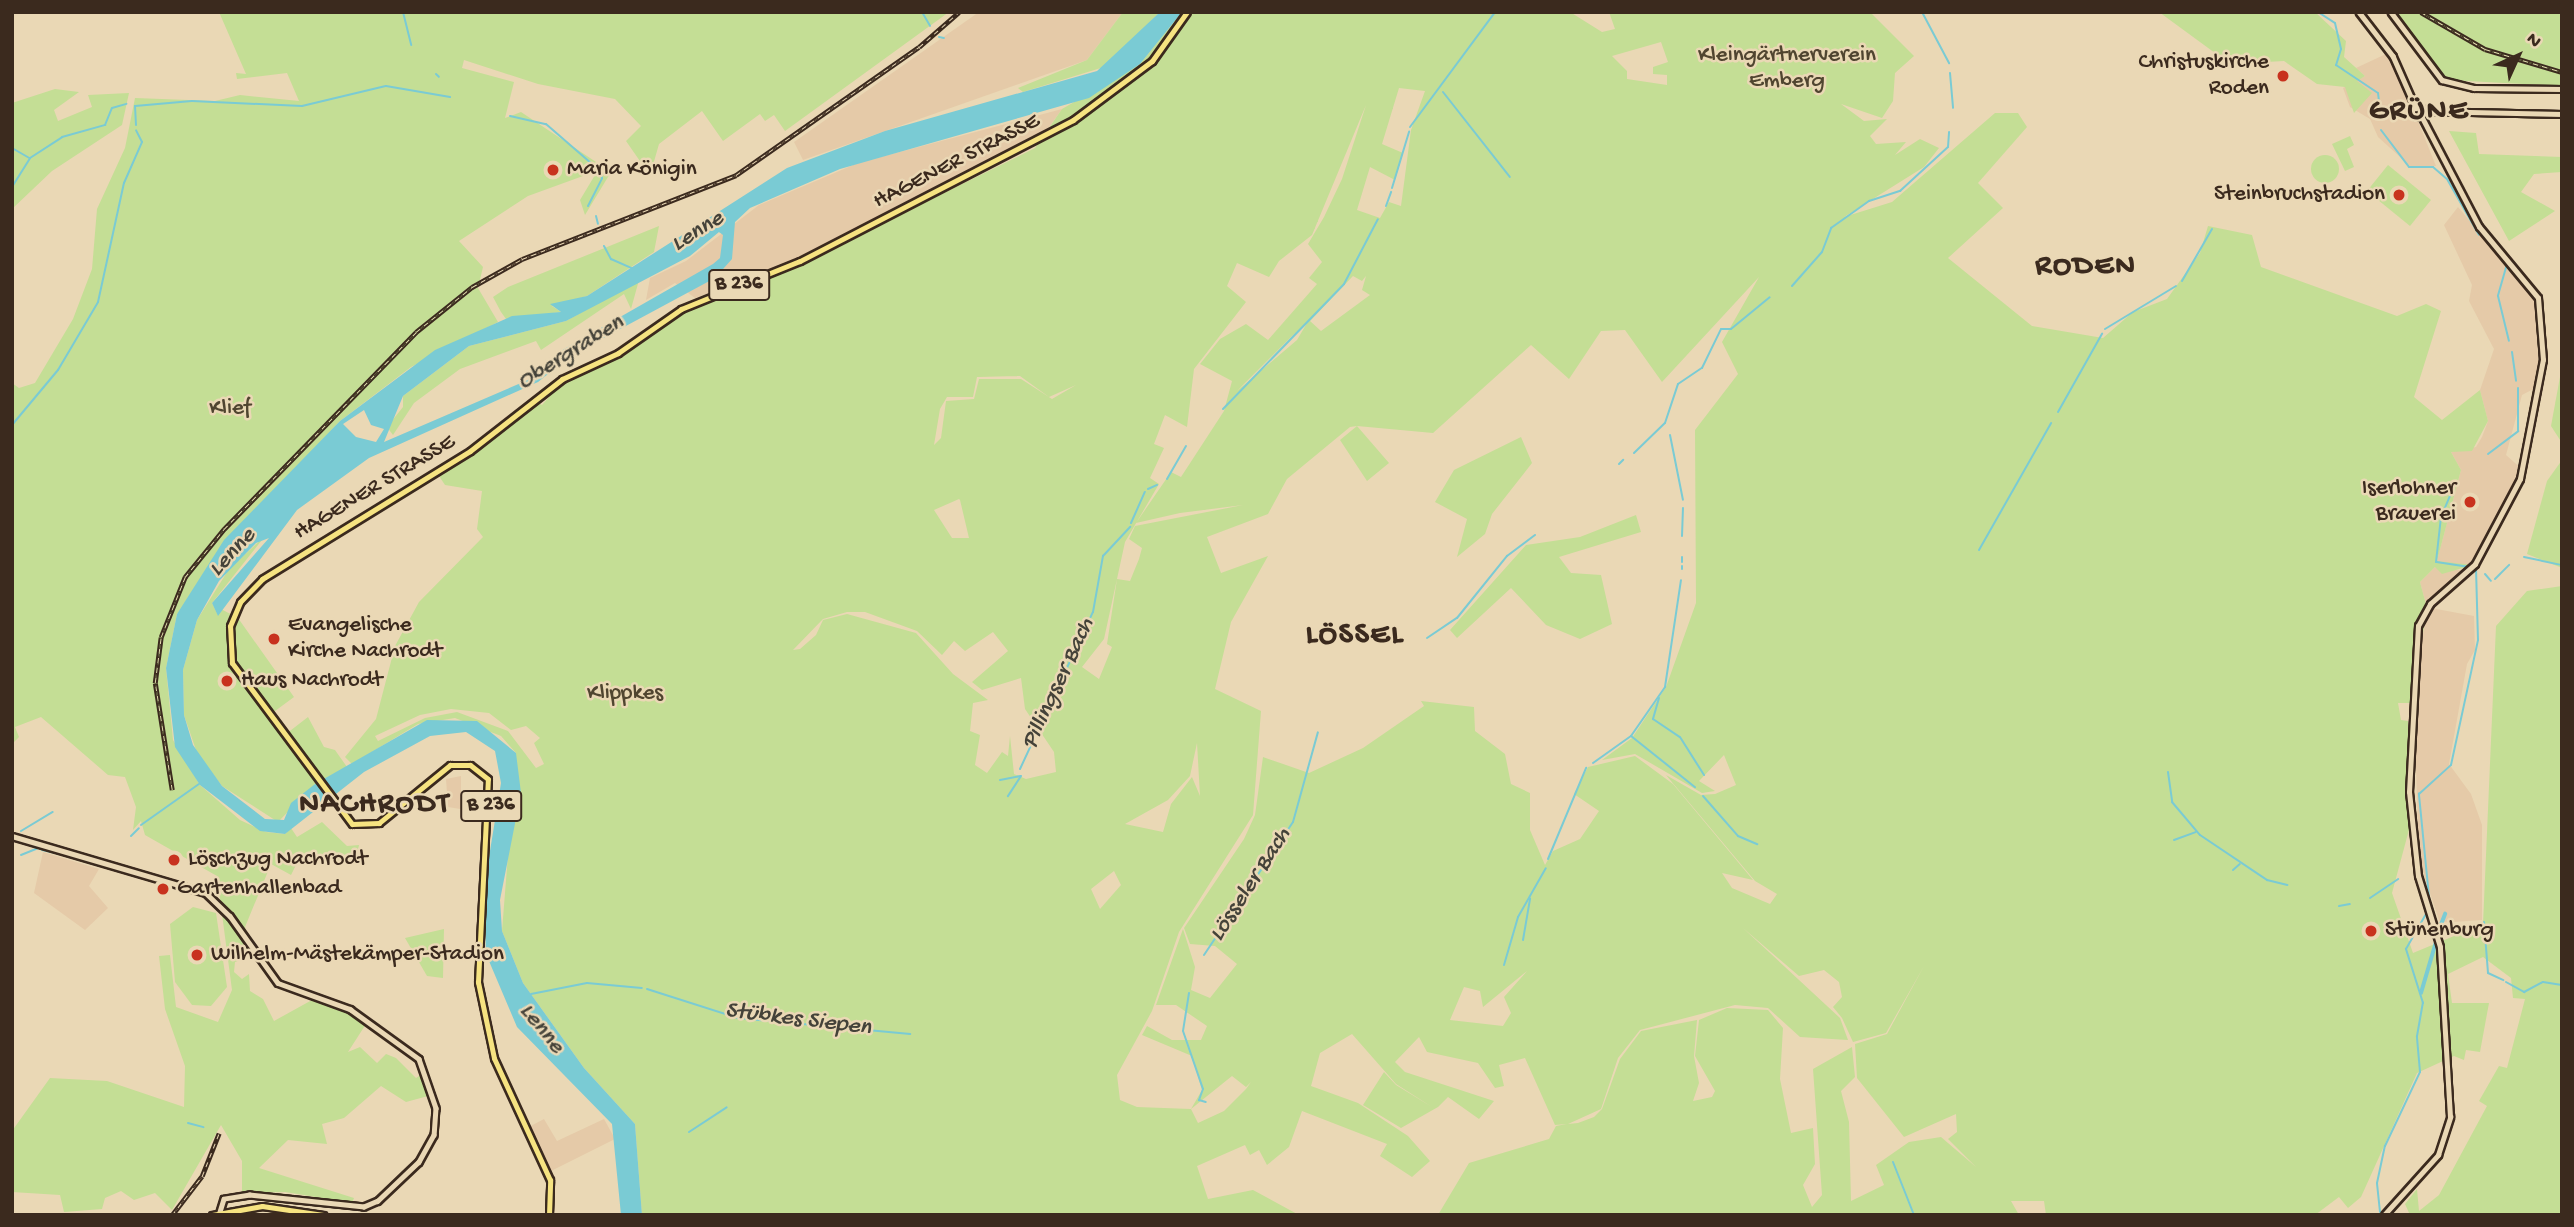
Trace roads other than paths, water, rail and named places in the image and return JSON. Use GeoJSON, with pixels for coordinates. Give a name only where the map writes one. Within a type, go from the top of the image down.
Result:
{"type":"FeatureCollection","features":[{"type":"Feature","properties":{"kind":"main road","name":"HAGENER STRASSE"},"geometry":{"type":"LineString","coordinates":[[549,1215],[550,1180],[494,1058],[478,982],[488,779],[470,765],[450,765],[366,828],[340,810],[318,782],[227,650],[234,616],[251,589],[462,456],[562,379],[618,353],[690,304],[828,247],[1073,120],[1152,61],[1187,12]]}},
{"type":"Feature","properties":{"kind":"main road"},"geometry":{"type":"LineString","coordinates":[[2359,12],[2393,56],[2416,108],[2415,117],[2422,118]]}},
{"type":"Feature","properties":{"kind":"main road"},"geometry":{"type":"LineString","coordinates":[[2390,12],[2442,80],[2474,88],[2562,89]]}},
{"type":"Feature","properties":{"kind":"main road"},"geometry":{"type":"LineString","coordinates":[[2416,108],[2424,111],[2562,114]]}},
{"type":"Feature","properties":{"kind":"main road"},"geometry":{"type":"LineString","coordinates":[[2384,1215],[2438,1155],[2450,1117],[2447,1006],[2440,947],[2418,876],[2410,744],[2421,618],[2473,566],[2524,469],[2542,380],[2539,304],[2517,266],[2479,227],[2422,118],[2424,111]]}},
{"type":"Feature","properties":{"kind":"main road"},"geometry":{"type":"LineString","coordinates":[[12,836],[206,893],[230,916],[278,984],[350,1009],[415,1053],[436,1108],[434,1135],[424,1156],[373,1205],[250,1195],[224,1199],[220,1212]]}},
{"type":"Feature","properties":{"kind":"main road"},"geometry":{"type":"LineString","coordinates":[[212,1215],[278,1206],[323,1215]]}},
{"type":"Feature","properties":{"kind":"water"},"geometry":{"type":"Polygon","coordinates":[[[1160,12],[1182,12],[1140,64],[1089,98],[840,169],[750,208],[735,222],[732,259],[715,278],[572,355],[538,382],[369,458],[297,510],[218,616],[212,603],[269,538],[256,543],[219,581],[197,620],[183,670],[184,715],[193,745],[222,786],[265,819],[284,820],[291,803],[315,784],[427,720],[477,721],[516,753],[521,793],[500,900],[502,931],[523,983],[584,1068],[635,1124],[642,1215],[621,1215],[612,1124],[517,1027],[486,954],[484,888],[501,783],[495,751],[466,732],[430,736],[364,772],[285,834],[260,831],[200,785],[175,747],[166,668],[177,614],[224,540],[340,421],[435,350],[512,316],[561,312],[550,304],[587,296],[787,168],[885,131],[1097,71],[1160,12]],[[719,232],[690,256],[566,321],[469,346],[403,396],[384,442],[535,377],[564,349],[713,264],[720,258],[723,235],[719,232]],[[364,410],[343,424],[356,437],[376,442],[384,429],[371,425],[364,410]]]}},
{"type":"Feature","properties":{"kind":"waterway"},"geometry":{"type":"LineString","coordinates":[[403,12],[411,45]]}},
{"type":"Feature","properties":{"kind":"waterway"},"geometry":{"type":"LineString","coordinates":[[922,12],[930,26]]}},
{"type":"Feature","properties":{"kind":"waterway","name":"Pillingser Bach"},"geometry":{"type":"LineString","coordinates":[[1410,127],[1495,12]]}},
{"type":"Feature","properties":{"kind":"waterway","name":"Lösseler Bach"},"geometry":{"type":"LineString","coordinates":[[1922,12],[1949,63]]}},
{"type":"Feature","properties":{"kind":"waterway"},"geometry":{"type":"LineString","coordinates":[[2318,12],[2335,23],[2341,49],[2336,65],[2378,93],[2381,118]]}},
{"type":"Feature","properties":{"kind":"waterway"},"geometry":{"type":"LineString","coordinates":[[939,37],[944,38]]}},
{"type":"Feature","properties":{"kind":"waterway","name":"Lösseler Bach"},"geometry":{"type":"LineString","coordinates":[[1950,73],[1953,108]]}},
{"type":"Feature","properties":{"kind":"waterway"},"geometry":{"type":"LineString","coordinates":[[436,74],[439,77]]}},
{"type":"Feature","properties":{"kind":"waterway"},"geometry":{"type":"LineString","coordinates":[[136,125],[135,106],[192,101],[302,106],[386,86],[450,97]]}},
{"type":"Feature","properties":{"kind":"waterway"},"geometry":{"type":"LineString","coordinates":[[1443,92],[1510,177]]}},
{"type":"Feature","properties":{"kind":"waterway"},"geometry":{"type":"LineString","coordinates":[[12,187],[30,158],[62,137],[105,125],[112,108],[126,104]]}},
{"type":"Feature","properties":{"kind":"waterway"},"geometry":{"type":"LineString","coordinates":[[510,116],[546,124],[592,164]]}},
{"type":"Feature","properties":{"kind":"waterway"},"geometry":{"type":"LineString","coordinates":[[12,425],[58,370],[98,302],[124,183],[142,142],[136,130]]}},
{"type":"Feature","properties":{"kind":"waterway"},"geometry":{"type":"LineString","coordinates":[[2381,130],[2409,167],[2433,167],[2447,179],[2479,235]]}},
{"type":"Feature","properties":{"kind":"waterway","name":"Pillingser Bach"},"geometry":{"type":"LineString","coordinates":[[1392,188],[1409,132]]}},
{"type":"Feature","properties":{"kind":"waterway","name":"Lösseler Bach"},"geometry":{"type":"LineString","coordinates":[[1792,286],[1822,252],[1831,228],[1869,201],[1900,191],[1948,147],[1949,132]]}},
{"type":"Feature","properties":{"kind":"waterway"},"geometry":{"type":"LineString","coordinates":[[12,148],[29,158]]}},
{"type":"Feature","properties":{"kind":"waterway"},"geometry":{"type":"LineString","coordinates":[[588,206],[602,178],[598,169]]}},
{"type":"Feature","properties":{"kind":"waterway","name":"Pillingser Bach"},"geometry":{"type":"LineString","coordinates":[[1386,206],[1391,192]]}},
{"type":"Feature","properties":{"kind":"waterway"},"geometry":{"type":"LineString","coordinates":[[596,216],[598,224]]}},
{"type":"Feature","properties":{"kind":"waterway","name":"Pillingser Bach"},"geometry":{"type":"LineString","coordinates":[[1223,409],[1344,284],[1378,219]]}},
{"type":"Feature","properties":{"kind":"waterway"},"geometry":{"type":"LineString","coordinates":[[2182,281],[2212,229]]}},
{"type":"Feature","properties":{"kind":"waterway"},"geometry":{"type":"LineString","coordinates":[[604,246],[611,259],[631,268]]}},
{"type":"Feature","properties":{"kind":"waterway"},"geometry":{"type":"LineString","coordinates":[[2507,264],[2498,296],[2509,341]]}},
{"type":"Feature","properties":{"kind":"waterway"},"geometry":{"type":"LineString","coordinates":[[2105,329],[2176,286]]}},
{"type":"Feature","properties":{"kind":"waterway","name":"Lösseler Bach"},"geometry":{"type":"LineString","coordinates":[[1634,453],[1665,423],[1678,384],[1702,368],[1721,329],[1731,329],[1770,297]]}},
{"type":"Feature","properties":{"kind":"waterway"},"geometry":{"type":"LineString","coordinates":[[2058,412],[2102,334]]}},
{"type":"Feature","properties":{"kind":"waterway"},"geometry":{"type":"LineString","coordinates":[[2512,352],[2516,381]]}},
{"type":"Feature","properties":{"kind":"waterway"},"geometry":{"type":"LineString","coordinates":[[2488,454],[2518,431],[2518,388]]}},
{"type":"Feature","properties":{"kind":"waterway"},"geometry":{"type":"LineString","coordinates":[[1979,550],[2051,423]]}},
{"type":"Feature","properties":{"kind":"waterway"},"geometry":{"type":"LineString","coordinates":[[1670,435],[1683,500]]}},
{"type":"Feature","properties":{"kind":"waterway","name":"Pillingser Bach"},"geometry":{"type":"LineString","coordinates":[[1167,479],[1186,446]]}},
{"type":"Feature","properties":{"kind":"waterway","name":"Lösseler Bach"},"geometry":{"type":"LineString","coordinates":[[1619,464],[1623,460]]}},
{"type":"Feature","properties":{"kind":"waterway","name":"Pillingser Bach"},"geometry":{"type":"LineString","coordinates":[[1148,489],[1157,485]]}},
{"type":"Feature","properties":{"kind":"waterway"},"geometry":{"type":"LineString","coordinates":[[2430,907],[2419,794],[2451,765],[2478,640],[2476,568],[2436,562],[2441,517],[2454,487]]}},
{"type":"Feature","properties":{"kind":"waterway","name":"Pillingser Bach"},"geometry":{"type":"LineString","coordinates":[[1131,523],[1145,492]]}},
{"type":"Feature","properties":{"kind":"waterway"},"geometry":{"type":"LineString","coordinates":[[1682,536],[1683,508]]}},
{"type":"Feature","properties":{"kind":"waterway","name":"Pillingser Bach"},"geometry":{"type":"LineString","coordinates":[[1020,769],[1093,612],[1103,556],[1130,527]]}},
{"type":"Feature","properties":{"kind":"waterway","name":"Lösseler Bach"},"geometry":{"type":"LineString","coordinates":[[1427,638],[1457,618],[1507,556],[1535,535]]}},
{"type":"Feature","properties":{"kind":"waterway"},"geometry":{"type":"LineString","coordinates":[[1682,557],[1682,562]]}},
{"type":"Feature","properties":{"kind":"waterway"},"geometry":{"type":"LineString","coordinates":[[2524,557],[2562,565]]}},
{"type":"Feature","properties":{"kind":"waterway"},"geometry":{"type":"LineString","coordinates":[[2495,579],[2509,565]]}},
{"type":"Feature","properties":{"kind":"waterway"},"geometry":{"type":"LineString","coordinates":[[2485,574],[2491,581]]}},
{"type":"Feature","properties":{"kind":"waterway"},"geometry":{"type":"LineString","coordinates":[[1593,763],[1631,736],[1665,687],[1681,580]]}},
{"type":"Feature","properties":{"kind":"waterway"},"geometry":{"type":"LineString","coordinates":[[1659,698],[1653,719],[1680,737],[1704,775]]}},
{"type":"Feature","properties":{"kind":"waterway","name":"Lösseler Bach"},"geometry":{"type":"LineString","coordinates":[[1204,955],[1293,822],[1318,732]]}},
{"type":"Feature","properties":{"kind":"waterway"},"geometry":{"type":"LineString","coordinates":[[1631,736],[1695,787]]}},
{"type":"Feature","properties":{"kind":"waterway"},"geometry":{"type":"LineString","coordinates":[[1548,859],[1586,768]]}},
{"type":"Feature","properties":{"kind":"waterway"},"geometry":{"type":"LineString","coordinates":[[2168,772],[2172,802],[2200,835],[2267,880],[2287,885]]}},
{"type":"Feature","properties":{"kind":"waterway","name":"Pillingser Bach"},"geometry":{"type":"LineString","coordinates":[[1000,780],[1021,776],[1008,796]]}},
{"type":"Feature","properties":{"kind":"waterway"},"geometry":{"type":"LineString","coordinates":[[141,825],[199,784]]}},
{"type":"Feature","properties":{"kind":"waterway"},"geometry":{"type":"LineString","coordinates":[[1703,796],[1738,836],[1757,844]]}},
{"type":"Feature","properties":{"kind":"waterway"},"geometry":{"type":"LineString","coordinates":[[21,831],[53,812]]}},
{"type":"Feature","properties":{"kind":"waterway"},"geometry":{"type":"LineString","coordinates":[[131,836],[139,828]]}},
{"type":"Feature","properties":{"kind":"waterway"},"geometry":{"type":"LineString","coordinates":[[2174,840],[2196,832]]}},
{"type":"Feature","properties":{"kind":"waterway"},"geometry":{"type":"LineString","coordinates":[[21,855],[38,848]]}},
{"type":"Feature","properties":{"kind":"waterway"},"geometry":{"type":"LineString","coordinates":[[42,850],[92,861]]}},
{"type":"Feature","properties":{"kind":"waterway"},"geometry":{"type":"LineString","coordinates":[[2233,870],[2240,864]]}},
{"type":"Feature","properties":{"kind":"waterway"},"geometry":{"type":"LineString","coordinates":[[1504,965],[1518,917],[1546,868]]}},
{"type":"Feature","properties":{"kind":"waterway"},"geometry":{"type":"LineString","coordinates":[[2370,898],[2398,879]]}},
{"type":"Feature","properties":{"kind":"waterway"},"geometry":{"type":"LineString","coordinates":[[1523,940],[1530,899]]}},
{"type":"Feature","properties":{"kind":"waterway"},"geometry":{"type":"LineString","coordinates":[[2339,906],[2350,904]]}},
{"type":"Feature","properties":{"kind":"waterway"},"geometry":{"type":"LineString","coordinates":[[2380,1212],[2377,1183],[2385,1146],[2420,1072],[2417,1036],[2423,1003],[2406,949],[2426,914]]}},
{"type":"Feature","properties":{"kind":"waterway"},"geometry":{"type":"LineString","coordinates":[[2439,930],[2445,914]]}},
{"type":"Feature","properties":{"kind":"waterway"},"geometry":{"type":"LineString","coordinates":[[2484,922],[2488,973],[2503,980]]}},
{"type":"Feature","properties":{"kind":"waterway"},"geometry":{"type":"LineString","coordinates":[[2421,993],[2436,942]]}},
{"type":"Feature","properties":{"kind":"waterway"},"geometry":{"type":"LineString","coordinates":[[2506,982],[2524,992],[2543,982],[2562,985]]}},
{"type":"Feature","properties":{"kind":"waterway","name":"Lenne"},"geometry":{"type":"LineString","coordinates":[[531,994],[587,983],[642,988]]}},
{"type":"Feature","properties":{"kind":"waterway","name":"Stübkes Siepen"},"geometry":{"type":"LineString","coordinates":[[647,989],[738,1018],[910,1034]]}},
{"type":"Feature","properties":{"kind":"waterway","name":"Lösseler Bach"},"geometry":{"type":"LineString","coordinates":[[1189,993],[1183,1031],[1203,1089],[1199,1100],[1206,1102]]}},
{"type":"Feature","properties":{"kind":"waterway"},"geometry":{"type":"LineString","coordinates":[[689,1132],[727,1107]]}},
{"type":"Feature","properties":{"kind":"waterway"},"geometry":{"type":"LineString","coordinates":[[188,1123],[203,1127]]}},
{"type":"Feature","properties":{"kind":"waterway"},"geometry":{"type":"LineString","coordinates":[[1893,1162],[1914,1215]]}},
{"type":"Feature","properties":{"kind":"railway"},"geometry":{"type":"LineString","coordinates":[[172,790],[155,683],[161,637],[185,577],[224,529],[416,332],[472,287],[522,259],[736,175],[919,47],[959,12]]}},
{"type":"Feature","properties":{"kind":"railway"},"geometry":{"type":"LineString","coordinates":[[2421,12],[2485,49],[2562,72]]}},
{"type":"Feature","properties":{"kind":"railway"},"geometry":{"type":"LineString","coordinates":[[172,1215],[202,1176],[219,1133]]}},
{"type":"Feature","properties":{"kind":"place","name":"Christuskirche Roden"},"geometry":{"type":"Point","coordinates":[2283,76]}},
{"type":"Feature","properties":{"kind":"place","name":"Maria Königin"},"geometry":{"type":"Point","coordinates":[553,170]}},
{"type":"Feature","properties":{"kind":"place","name":"Steinbruchstadion"},"geometry":{"type":"Point","coordinates":[2399,195]}},
{"type":"Feature","properties":{"kind":"place","name":"Iserlohner Brauerei"},"geometry":{"type":"Point","coordinates":[2470,502]}},
{"type":"Feature","properties":{"kind":"place","name":"Evangelische Kirche Nachrodt"},"geometry":{"type":"Point","coordinates":[274,639]}},
{"type":"Feature","properties":{"kind":"place","name":"Haus Nachrodt"},"geometry":{"type":"Point","coordinates":[227,681]}},
{"type":"Feature","properties":{"kind":"place","name":"Löschzug Nachrodt"},"geometry":{"type":"Point","coordinates":[174,860]}},
{"type":"Feature","properties":{"kind":"place","name":"Gartenhallenbad"},"geometry":{"type":"Point","coordinates":[163,889]}},
{"type":"Feature","properties":{"kind":"place","name":"Stünenburg"},"geometry":{"type":"Point","coordinates":[2371,931]}},
{"type":"Feature","properties":{"kind":"place","name":"Wilhelm-Mästekämper-Stadion"},"geometry":{"type":"Point","coordinates":[197,955]}},
{"type":"Feature","properties":{"kind":"district","name":"GRÜNE"},"geometry":{"type":"Point","coordinates":[2419,113]}},
{"type":"Feature","properties":{"kind":"district","name":"RODEN"},"geometry":{"type":"Point","coordinates":[2086,268]}},
{"type":"Feature","properties":{"kind":"district","name":"LÖSSEL"},"geometry":{"type":"Point","coordinates":[1355,637]}},
{"type":"Feature","properties":{"kind":"district","name":"NACHRODT"},"geometry":{"type":"Point","coordinates":[375,806]}},
{"type":"Feature","properties":{"kind":"park label","name":"Kleingärtnerverein Emberg"},"geometry":{"type":"Point","coordinates":[1787,69]}},
{"type":"Feature","properties":{"kind":"park label","name":"Klief"},"geometry":{"type":"Point","coordinates":[230,409]}},
{"type":"Feature","properties":{"kind":"park label","name":"Klippkes"},"geometry":{"type":"Point","coordinates":[625,694]}},
{"type":"Feature","properties":{"kind":"water label","name":"Obergraben"},"geometry":{"type":"Point","coordinates":[571,353]}}]}
